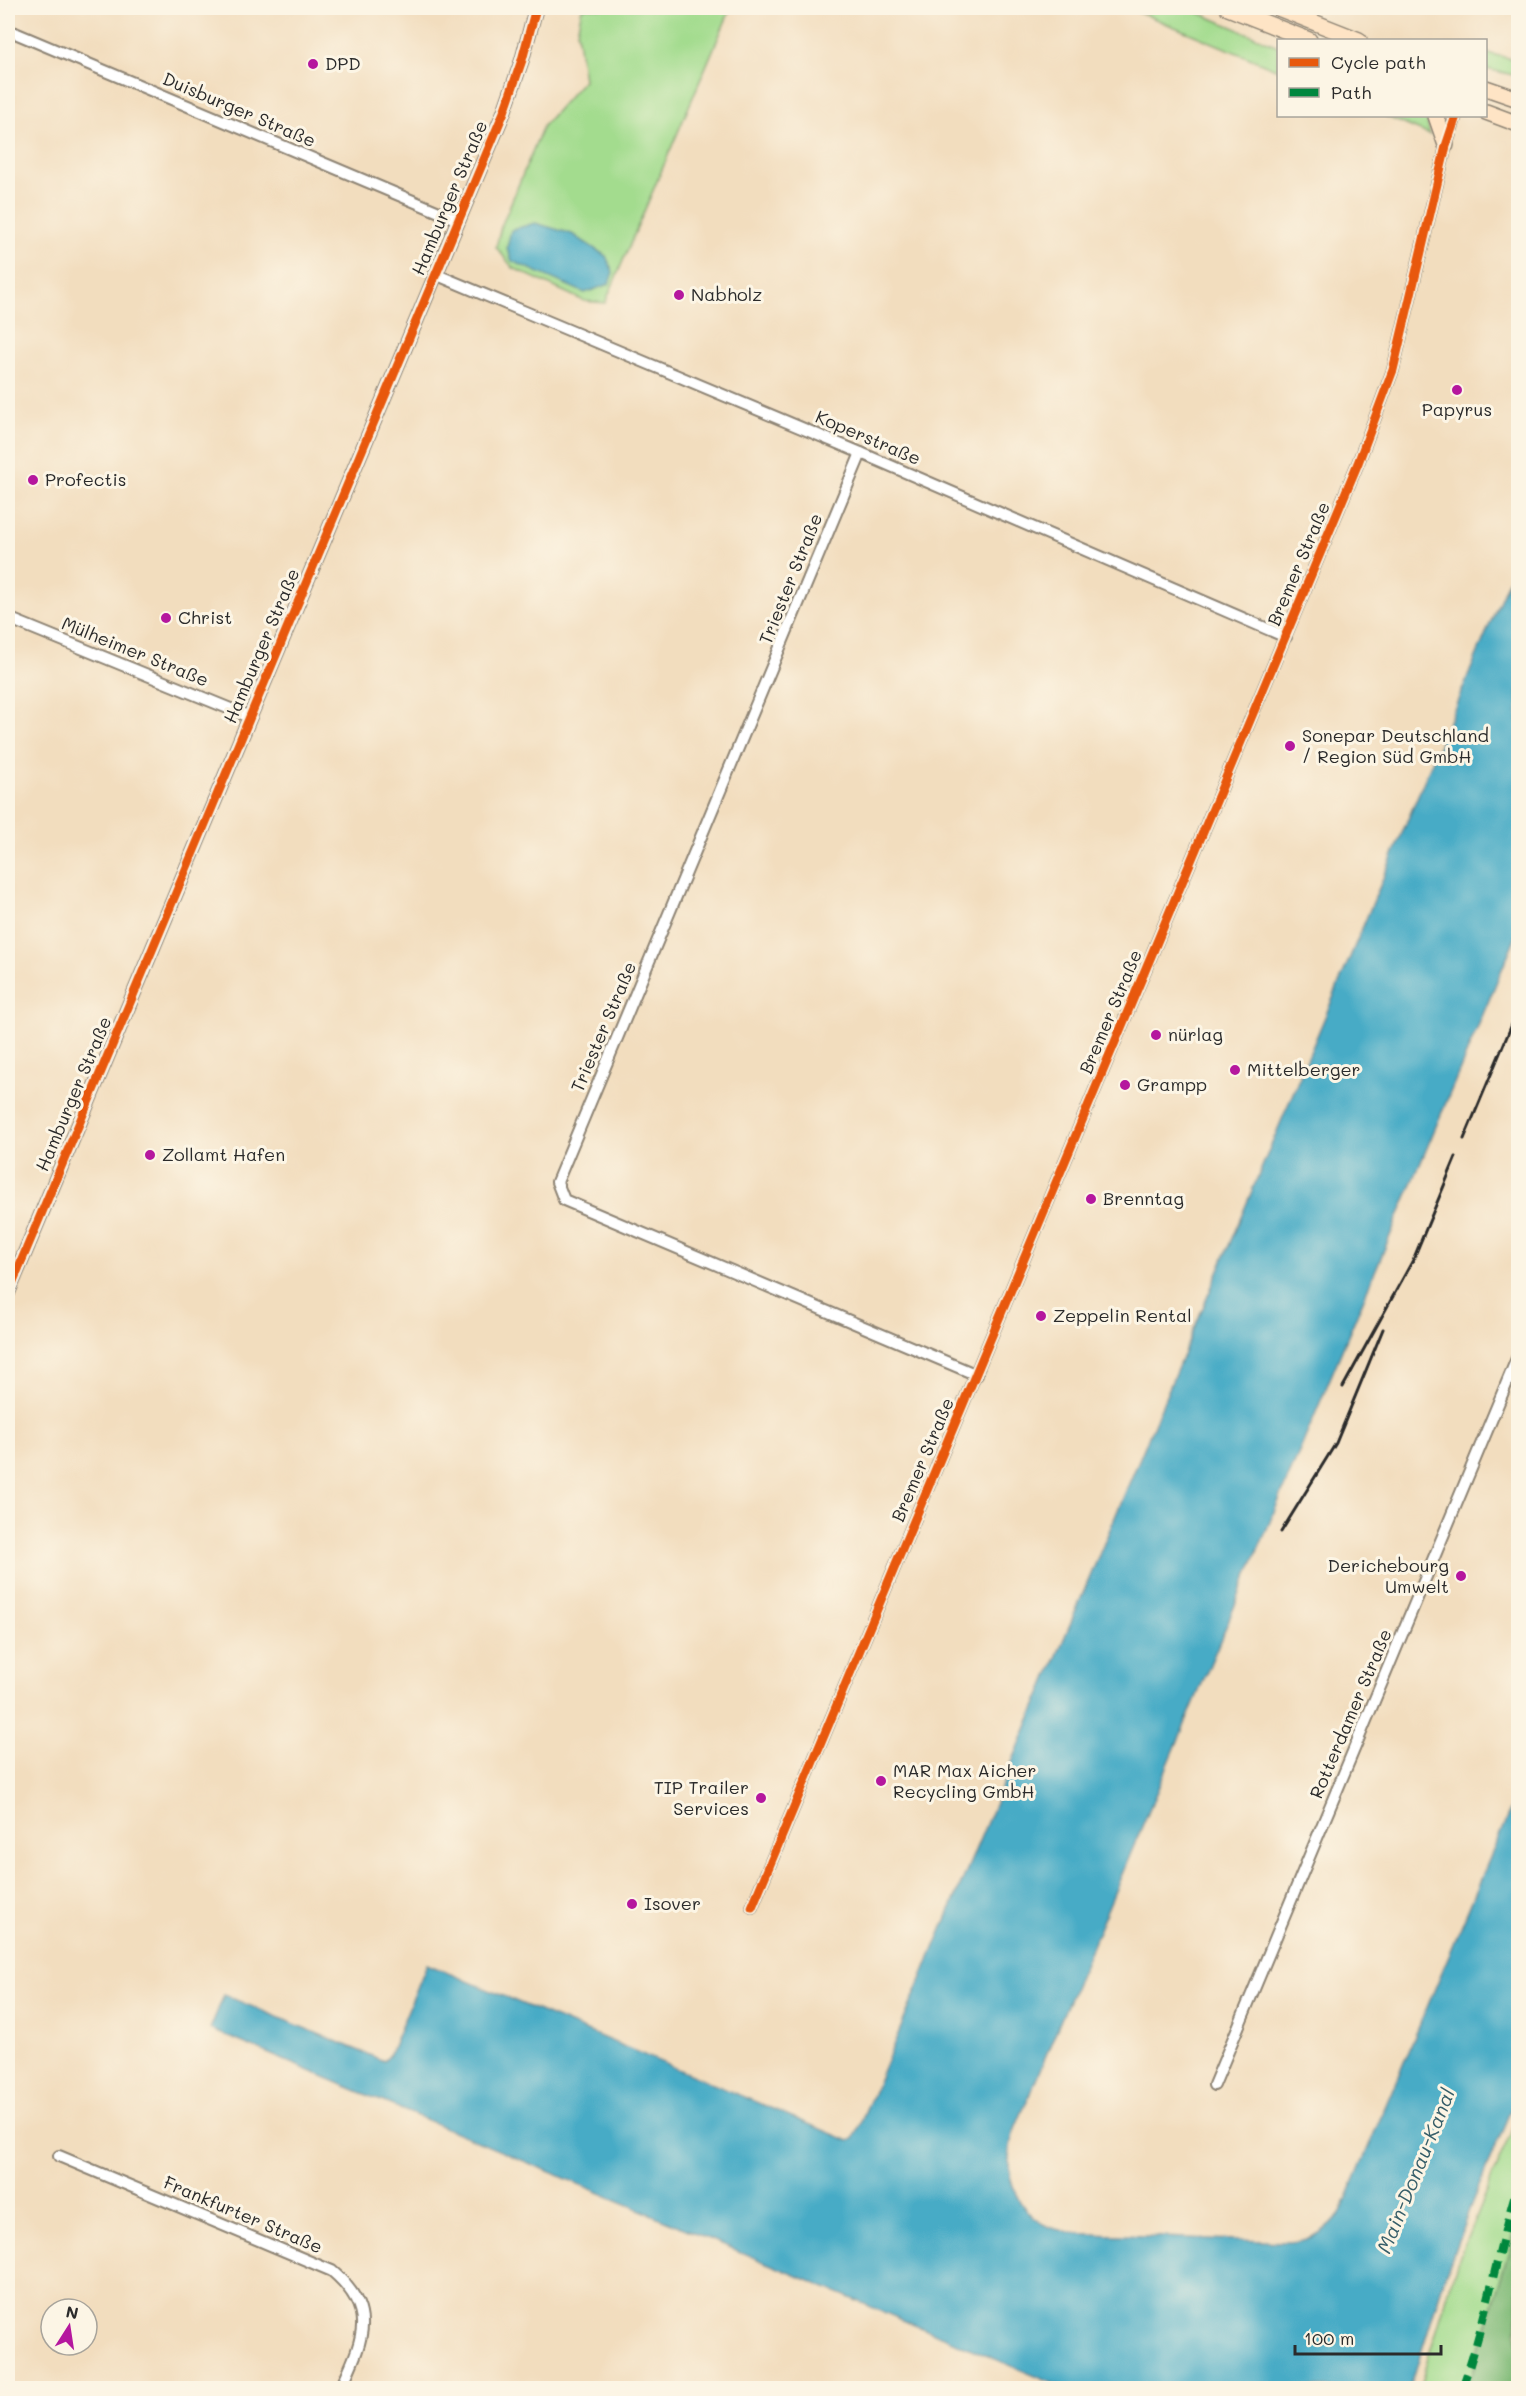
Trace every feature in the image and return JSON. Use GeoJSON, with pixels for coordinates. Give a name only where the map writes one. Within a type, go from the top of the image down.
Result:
{"type":"FeatureCollection","features":[{"type":"Feature","properties":{"kind":"main road"},"geometry":{"type":"LineString","coordinates":[[1228,8],[1306,39]]}},
{"type":"Feature","properties":{"kind":"main road"},"geometry":{"type":"LineString","coordinates":[[1278,8],[1356,39]]}},
{"type":"Feature","properties":{"kind":"main road"},"geometry":{"type":"LineString","coordinates":[[1487,89],[1518,99]]}},
{"type":"Feature","properties":{"kind":"main road"},"geometry":{"type":"LineString","coordinates":[[1487,113],[1518,124]]}},
{"type":"Feature","properties":{"kind":"main road"},"geometry":{"type":"LineString","coordinates":[[1436,117],[1446,145]]}},
{"type":"Feature","properties":{"kind":"street","name":"Hamburger Straße"},"geometry":{"type":"LineString","coordinates":[[8,1293],[513,87],[536,8]]}},
{"type":"Feature","properties":{"kind":"street","name":"Duisburger Straße"},"geometry":{"type":"LineString","coordinates":[[8,30],[458,220]]}},
{"type":"Feature","properties":{"kind":"street","name":"Bremer Straße"},"geometry":{"type":"LineString","coordinates":[[752,1907],[1358,464],[1388,386],[1446,145],[1456,117]]}},
{"type":"Feature","properties":{"kind":"street","name":"Koperstraße"},"geometry":{"type":"LineString","coordinates":[[435,274],[861,453],[1286,637]]}},
{"type":"Feature","properties":{"kind":"street","name":"Triester Straße"},"geometry":{"type":"LineString","coordinates":[[861,453],[557,1182],[564,1200],[977,1375]]}},
{"type":"Feature","properties":{"kind":"street","name":"Mülheimer Straße"},"geometry":{"type":"LineString","coordinates":[[8,618],[250,717]]}},
{"type":"Feature","properties":{"kind":"street","name":"Rotterdamer Straße"},"geometry":{"type":"LineString","coordinates":[[1214,2085],[1518,1356]]}},
{"type":"Feature","properties":{"kind":"street","name":"Frankfurter Straße"},"geometry":{"type":"LineString","coordinates":[[59,2156],[332,2271],[347,2284],[356,2296],[363,2322],[363,2335],[341,2388]]}},
{"type":"Feature","properties":{"kind":"green space"},"geometry":{"type":"Polygon","coordinates":[[[582,8],[731,8],[605,303],[584,301],[513,268],[496,247],[501,227],[543,126],[584,80],[577,32],[582,8]]]}},
{"type":"Feature","properties":{"kind":"green space"},"geometry":{"type":"Polygon","coordinates":[[[1129,8],[1187,8],[1277,46],[1277,70],[1129,8]]]}},
{"type":"Feature","properties":{"kind":"green space"},"geometry":{"type":"Polygon","coordinates":[[[1487,53],[1518,60],[1518,76],[1487,69],[1487,53]]]}},
{"type":"Feature","properties":{"kind":"green space"},"geometry":{"type":"Polygon","coordinates":[[[1387,117],[1426,117],[1430,135],[1387,117]]]}},
{"type":"Feature","properties":{"kind":"green space"},"geometry":{"type":"Polygon","coordinates":[[[1518,2114],[1518,2221],[1468,2388],[1419,2388],[1458,2260],[1518,2114]]]}},
{"type":"Feature","properties":{"kind":"green space"},"geometry":{"type":"Polygon","coordinates":[[[1518,2221],[1518,2388],[1468,2388],[1518,2221]]]}},
{"type":"Feature","properties":{"kind":"water"},"geometry":{"type":"Polygon","coordinates":[[[535,223],[572,234],[606,256],[613,272],[609,284],[585,293],[512,261],[507,248],[511,230],[535,223]]]}},
{"type":"Feature","properties":{"kind":"water","name":"Main-Donau-Kanal"},"geometry":{"type":"Polygon","coordinates":[[[1518,557],[1518,931],[1015,2129],[1009,2158],[1013,2185],[1026,2210],[1037,2219],[1058,2230],[1086,2234],[1289,2242],[1305,2240],[1325,2230],[1341,2212],[1518,1791],[1518,2092],[1446,2273],[1410,2388],[1064,2388],[210,2029],[224,1995],[384,2061],[389,2056],[427,1964],[849,2141],[854,2139],[1518,557]]]}},
{"type":"Feature","properties":{"kind":"railway"},"geometry":{"type":"LineString","coordinates":[[1464,1139],[1518,1010]]}},
{"type":"Feature","properties":{"kind":"railway"},"geometry":{"type":"LineString","coordinates":[[1343,1387],[1413,1260],[1456,1157]]}},
{"type":"Feature","properties":{"kind":"railway"},"geometry":{"type":"LineString","coordinates":[[1281,1532],[1336,1443],[1383,1329]]}},
{"type":"Feature","properties":{"kind":"marked path"},"geometry":{"type":"LineString","coordinates":[[1462,2388],[1478,2338],[1518,2184]]}},
{"type":"Feature","properties":{"kind":"cycle path"},"geometry":{"type":"LineString","coordinates":[[8,1293],[504,112],[522,60],[536,8]]}},
{"type":"Feature","properties":{"kind":"cycle path"},"geometry":{"type":"LineString","coordinates":[[752,1907],[1358,463],[1393,370],[1446,146],[1456,117]]}},
{"type":"Feature","properties":{"kind":"place","name":"DPD"},"geometry":{"type":"Point","coordinates":[313,64]}},
{"type":"Feature","properties":{"kind":"place","name":"Nabholz"},"geometry":{"type":"Point","coordinates":[679,295]}},
{"type":"Feature","properties":{"kind":"place","name":"Papyrus"},"geometry":{"type":"Point","coordinates":[1457,390]}},
{"type":"Feature","properties":{"kind":"place","name":"Profectis"},"geometry":{"type":"Point","coordinates":[33,480]}},
{"type":"Feature","properties":{"kind":"place","name":"Christ"},"geometry":{"type":"Point","coordinates":[166,618]}},
{"type":"Feature","properties":{"kind":"place","name":"Sonepar Deutschland / Region Süd GmbH"},"geometry":{"type":"Point","coordinates":[1290,746]}},
{"type":"Feature","properties":{"kind":"place","name":"nürlag"},"geometry":{"type":"Point","coordinates":[1156,1035]}},
{"type":"Feature","properties":{"kind":"place","name":"Mittelberger"},"geometry":{"type":"Point","coordinates":[1235,1070]}},
{"type":"Feature","properties":{"kind":"place","name":"Grampp"},"geometry":{"type":"Point","coordinates":[1125,1085]}},
{"type":"Feature","properties":{"kind":"place","name":"Zollamt Hafen"},"geometry":{"type":"Point","coordinates":[150,1155]}},
{"type":"Feature","properties":{"kind":"place","name":"Brenntag"},"geometry":{"type":"Point","coordinates":[1091,1199]}},
{"type":"Feature","properties":{"kind":"place","name":"Zeppelin Rental"},"geometry":{"type":"Point","coordinates":[1041,1316]}},
{"type":"Feature","properties":{"kind":"place","name":"Derichebourg Umwelt"},"geometry":{"type":"Point","coordinates":[1461,1576]}},
{"type":"Feature","properties":{"kind":"place","name":"MAR Max Aicher Recycling GmbH"},"geometry":{"type":"Point","coordinates":[881,1781]}},
{"type":"Feature","properties":{"kind":"place","name":"TIP Trailer Services"},"geometry":{"type":"Point","coordinates":[761,1798]}},
{"type":"Feature","properties":{"kind":"place","name":"Isover"},"geometry":{"type":"Point","coordinates":[632,1904]}}]}
